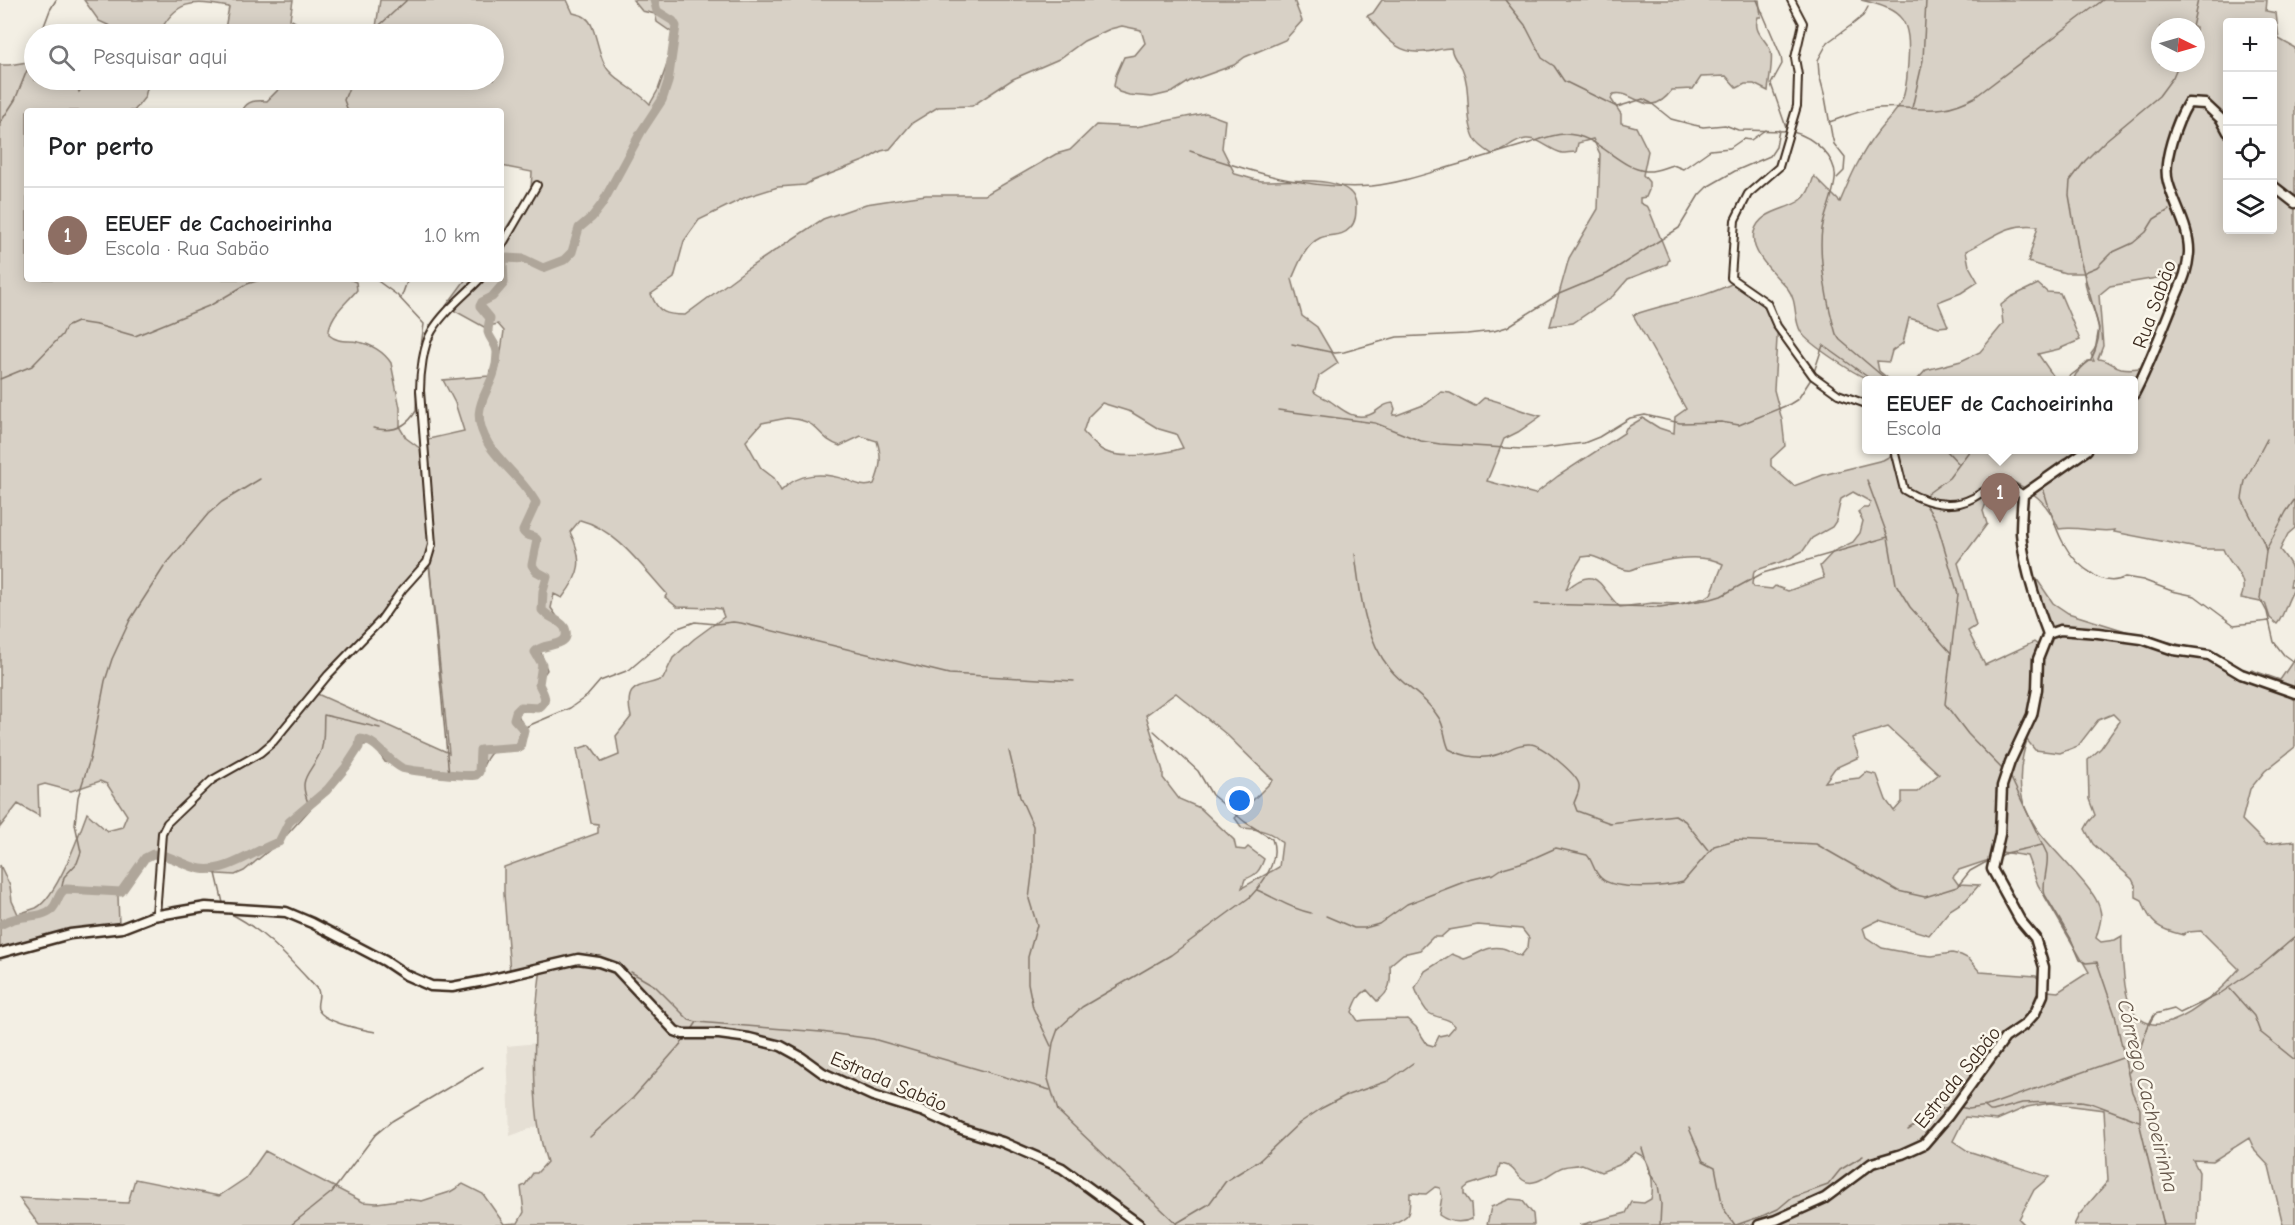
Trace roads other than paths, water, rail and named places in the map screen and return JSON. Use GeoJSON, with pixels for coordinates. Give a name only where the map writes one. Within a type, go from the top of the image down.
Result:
{"type":"FeatureCollection","features":[{"type":"Feature","properties":{"kind":"street"},"geometry":{"type":"LineString","coordinates":[[1791,0],[1803,23],[1795,58],[1798,75],[1797,106],[1779,167],[1748,194],[1735,220],[1731,278],[1767,303],[1777,326],[1813,376],[1838,394],[1862,403]]}},
{"type":"Feature","properties":{"kind":"street","name":"Rua Sabäo"},"geometry":{"type":"LineString","coordinates":[[2138,385],[2149,365],[2186,276],[2189,249],[2182,220],[2167,180],[2170,146],[2178,118],[2188,103],[2205,104],[2221,119],[2225,126]]}},
{"type":"Feature","properties":{"kind":"street"},"geometry":{"type":"LineString","coordinates":[[504,242],[537,185]]}},
{"type":"Feature","properties":{"kind":"street"},"geometry":{"type":"LineString","coordinates":[[2277,189],[2295,203]]}},
{"type":"Feature","properties":{"kind":"street"},"geometry":{"type":"LineString","coordinates":[[156,915],[163,831],[167,823],[212,780],[260,753],[273,742],[333,669],[380,621],[402,590],[427,562],[432,541],[420,391],[422,367],[433,330],[453,305],[477,282]]}},
{"type":"Feature","properties":{"kind":"street"},"geometry":{"type":"LineString","coordinates":[[1895,454],[1904,490],[1915,497],[1938,504],[1954,505],[1995,484],[2007,483],[2023,495]]}},
{"type":"Feature","properties":{"kind":"street"},"geometry":{"type":"LineString","coordinates":[[2023,495],[2081,454]]}},
{"type":"Feature","properties":{"kind":"street"},"geometry":{"type":"LineString","coordinates":[[2023,495],[2021,533],[2028,568],[2048,634],[2060,630],[2098,633],[2142,639],[2174,650],[2209,655],[2241,674],[2295,693]]}},
{"type":"Feature","properties":{"kind":"street","name":"Estrada Sabäo"},"geometry":{"type":"LineString","coordinates":[[1759,1225],[1776,1220],[1825,1197],[1872,1163],[1902,1154],[1924,1144],[1948,1116],[2005,1038],[2024,1025],[2035,1013],[2043,995],[2044,967],[2035,938],[2020,920],[1992,869],[1993,856],[2000,834],[2002,786],[2010,762],[2032,716],[2037,689],[2038,659],[2048,634]]}},
{"type":"Feature","properties":{"kind":"street","name":"Estrada Sabäo"},"geometry":{"type":"LineString","coordinates":[[0,953],[70,934],[122,928],[156,915],[206,907],[286,912],[312,923],[385,961],[406,975],[431,986],[452,987],[578,958],[599,962],[616,968],[675,1031],[683,1035],[719,1034],[781,1046],[824,1073],[873,1096],[924,1112],[961,1130],[1002,1142],[1062,1168],[1140,1225]]}},
{"type":"Feature","properties":{"kind":"waterway"},"geometry":{"type":"LineString","coordinates":[[45,24],[56,0]]}},
{"type":"Feature","properties":{"kind":"waterway"},"geometry":{"type":"LineString","coordinates":[[381,24],[407,0]]}},
{"type":"Feature","properties":{"kind":"waterway"},"geometry":{"type":"LineString","coordinates":[[504,260],[506,258],[524,259],[543,268],[564,260],[572,252],[579,228],[602,204],[641,132],[662,100],[668,82],[676,26],[673,21],[657,11],[654,0]]}},
{"type":"Feature","properties":{"kind":"waterway"},"geometry":{"type":"LineString","coordinates":[[1505,0],[1525,25],[1542,58],[1554,66],[1564,81],[1617,107],[1643,99],[1671,119],[1703,127],[1725,125],[1738,130],[1789,131]]}},
{"type":"Feature","properties":{"kind":"waterway","name":"Córrego Cachoeirinha"},"geometry":{"type":"LineString","coordinates":[[1757,0],[1781,56],[1782,64],[1771,84],[1787,130]]}},
{"type":"Feature","properties":{"kind":"waterway"},"geometry":{"type":"LineString","coordinates":[[1912,108],[1923,60],[1926,0]]}},
{"type":"Feature","properties":{"kind":"waterway"},"geometry":{"type":"LineString","coordinates":[[1829,122],[1873,109],[1938,109],[1975,97],[2103,0]]}},
{"type":"Feature","properties":{"kind":"waterway"},"geometry":{"type":"LineString","coordinates":[[2194,18],[2198,0]]}},
{"type":"Feature","properties":{"kind":"waterway"},"geometry":{"type":"LineString","coordinates":[[1837,178],[1844,171],[1845,158],[1834,144],[1818,60],[1828,42],[1863,16],[1868,7]]}},
{"type":"Feature","properties":{"kind":"waterway"},"geometry":{"type":"LineString","coordinates":[[2070,376],[2091,360],[2099,328],[2080,259],[2069,195],[2070,181],[2085,161],[2105,141],[2159,96],[2175,72]]}},
{"type":"Feature","properties":{"kind":"waterway"},"geometry":{"type":"LineString","coordinates":[[0,123],[15,100],[24,78]]}},
{"type":"Feature","properties":{"kind":"waterway"},"geometry":{"type":"LineString","coordinates":[[347,108],[344,100],[348,90]]}},
{"type":"Feature","properties":{"kind":"waterway"},"geometry":{"type":"LineString","coordinates":[[1190,151],[1280,178],[1349,187],[1372,186],[1416,177],[1561,134],[1577,135],[1588,139],[1636,169],[1650,171],[1673,165],[1683,169],[1710,150],[1730,148],[1743,139],[1751,140],[1765,130]]}},
{"type":"Feature","properties":{"kind":"waterway"},"geometry":{"type":"LineString","coordinates":[[1292,344],[1335,353],[1397,337],[1467,334],[1507,327],[1559,294],[1607,274],[1679,228],[1699,195],[1707,187],[1735,171],[1770,156],[1776,147],[1779,130]]}},
{"type":"Feature","properties":{"kind":"waterway","name":"Córrego Cachoeirinha"},"geometry":{"type":"LineString","coordinates":[[1793,132],[1823,150],[1833,164],[1835,172],[1834,186],[1823,223],[1821,254],[1836,334],[1882,376]]}},
{"type":"Feature","properties":{"kind":"waterway"},"geometry":{"type":"LineString","coordinates":[[2085,272],[2097,267],[2111,253],[2133,243],[2146,232],[2154,219],[2169,210]]}},
{"type":"Feature","properties":{"kind":"waterway"},"geometry":{"type":"LineString","coordinates":[[0,379],[32,366],[62,335],[66,327],[77,322],[135,336],[211,305],[253,282]]}},
{"type":"Feature","properties":{"kind":"waterway"},"geometry":{"type":"LineString","coordinates":[[373,428],[386,430],[398,428],[408,422],[416,411],[417,376],[424,324],[397,295],[379,282]]}},
{"type":"Feature","properties":{"kind":"waterway"},"geometry":{"type":"LineString","coordinates":[[401,298],[407,282]]}},
{"type":"Feature","properties":{"kind":"waterway"},"geometry":{"type":"LineString","coordinates":[[0,925],[12,919],[48,912],[66,889],[121,892],[145,858],[153,854],[166,856],[201,869],[211,869],[221,868],[279,842],[289,822],[327,790],[346,767],[359,747],[360,739],[372,743],[402,768],[463,775],[476,775],[479,772],[480,750],[520,747],[524,730],[514,719],[516,712],[521,707],[538,708],[545,700],[539,684],[542,664],[535,652],[561,642],[566,635],[563,625],[542,610],[543,591],[547,577],[536,571],[532,565],[537,540],[523,531],[536,503],[489,445],[479,418],[480,407],[496,367],[497,353],[488,332],[490,318],[480,306],[482,302],[492,297],[504,282]]}},
{"type":"Feature","properties":{"kind":"waterway"},"geometry":{"type":"LineString","coordinates":[[1814,372],[1823,345],[1866,376]]}},
{"type":"Feature","properties":{"kind":"waterway"},"geometry":{"type":"LineString","coordinates":[[1278,410],[1375,423],[1421,441],[1440,444],[1522,449],[1544,448],[1584,443],[1599,437],[1630,418],[1645,415],[1680,423],[1721,422],[1739,425],[1798,399],[1811,379]]}},
{"type":"Feature","properties":{"kind":"waterway"},"geometry":{"type":"LineString","coordinates":[[2267,439],[2245,481],[2242,499],[2266,551],[2260,599],[2267,612],[2274,642],[2284,655],[2295,663]]}},
{"type":"Feature","properties":{"kind":"waterway","name":"Córrego Cachoeirinha"},"geometry":{"type":"LineString","coordinates":[[1950,454],[1959,464]]}},
{"type":"Feature","properties":{"kind":"waterway","name":"Córrego Cachoeirinha"},"geometry":{"type":"LineString","coordinates":[[1923,497],[1949,478],[1967,454]]}},
{"type":"Feature","properties":{"kind":"waterway"},"geometry":{"type":"LineString","coordinates":[[61,891],[64,877],[77,863],[81,852],[75,824],[78,797],[90,759],[105,681],[112,659],[130,620],[164,567],[208,514],[222,502],[260,479]]}},
{"type":"Feature","properties":{"kind":"waterway"},"geometry":{"type":"LineString","coordinates":[[1867,480],[1888,537],[1896,584],[1910,607],[1951,653]]}},
{"type":"Feature","properties":{"kind":"waterway"},"geometry":{"type":"LineString","coordinates":[[2042,485],[2055,524],[2066,547],[2073,558],[2094,575],[2109,580],[2125,577],[2143,580],[2172,591],[2195,596],[2234,625],[2269,621]]}},
{"type":"Feature","properties":{"kind":"waterway"},"geometry":{"type":"LineString","coordinates":[[2266,550],[2295,499]]}},
{"type":"Feature","properties":{"kind":"waterway","name":"Córrego Cachoeirinha"},"geometry":{"type":"LineString","coordinates":[[1923,501],[1936,520],[1958,594],[1945,704],[1968,734],[2004,771]]}},
{"type":"Feature","properties":{"kind":"waterway"},"geometry":{"type":"LineString","coordinates":[[1535,604],[1660,607],[1711,599],[1763,573],[1888,537]]}},
{"type":"Feature","properties":{"kind":"waterway"},"geometry":{"type":"LineString","coordinates":[[1355,554],[1365,614],[1374,643],[1390,669],[1434,710],[1441,722],[1449,749],[1467,756],[1480,757],[1493,756],[1522,745],[1535,745],[1558,761],[1577,780],[1579,790],[1574,803],[1577,811],[1610,823],[1675,815],[1685,821],[1708,850]]}},
{"type":"Feature","properties":{"kind":"waterway"},"geometry":{"type":"LineString","coordinates":[[429,564],[449,775]]}},
{"type":"Feature","properties":{"kind":"waterway"},"geometry":{"type":"LineString","coordinates":[[523,728],[570,708],[587,696],[600,681],[629,670],[678,628],[695,622],[741,623],[949,674],[1074,681]]}},
{"type":"Feature","properties":{"kind":"waterway"},"geometry":{"type":"LineString","coordinates":[[309,805],[304,782],[322,749],[324,715],[380,728]]}},
{"type":"Feature","properties":{"kind":"waterway"},"geometry":{"type":"LineString","coordinates":[[1154,731],[1198,771],[1212,795],[1245,822],[1272,839],[1274,847],[1272,863],[1265,878],[1250,897],[1171,955],[1082,1007],[1058,1029],[1053,1043],[1048,1079],[1058,1111],[1178,1225]]}},
{"type":"Feature","properties":{"kind":"waterway"},"geometry":{"type":"LineString","coordinates":[[1009,751],[1020,797],[1033,826],[1033,867],[1029,899],[1037,925],[1028,957],[1028,983],[1033,1008],[1051,1046]]}},
{"type":"Feature","properties":{"kind":"waterway","name":"Córrego Cachoeirinha"},"geometry":{"type":"LineString","coordinates":[[2010,776],[2047,854],[2045,895],[2071,939],[2080,960],[2086,963],[2097,962],[2115,1015],[2132,1092],[2140,1109],[2140,1126],[2164,1225]]}},
{"type":"Feature","properties":{"kind":"waterway"},"geometry":{"type":"LineString","coordinates":[[1326,916],[1354,928],[1379,924],[1407,904],[1469,880],[1494,874],[1503,868],[1527,861],[1556,848],[1587,855],[1598,875],[1608,882],[1641,887],[1683,882],[1714,846],[1735,840],[1816,844],[1898,891],[1925,897],[1957,887],[1970,871],[1990,860]]}},
{"type":"Feature","properties":{"kind":"waterway"},"geometry":{"type":"LineString","coordinates":[[1998,857],[2042,845]]}},
{"type":"Feature","properties":{"kind":"waterway"},"geometry":{"type":"LineString","coordinates":[[215,869],[223,903]]}},
{"type":"Feature","properties":{"kind":"waterway"},"geometry":{"type":"LineString","coordinates":[[1257,890],[1311,913]]}},
{"type":"Feature","properties":{"kind":"waterway"},"geometry":{"type":"LineString","coordinates":[[227,912],[253,927],[308,979],[318,990],[318,1009],[322,1014],[335,1022],[375,1032]]}},
{"type":"Feature","properties":{"kind":"waterway"},"geometry":{"type":"LineString","coordinates":[[2129,1072],[2155,1014],[2174,1009],[2180,1013],[2218,995],[2262,965],[2295,937]]}},
{"type":"Feature","properties":{"kind":"waterway"},"geometry":{"type":"LineString","coordinates":[[631,972],[655,986],[689,1020],[873,1039],[1050,1090]]}},
{"type":"Feature","properties":{"kind":"waterway"},"geometry":{"type":"LineString","coordinates":[[2230,989],[2254,1016],[2260,1032],[2295,1060]]}},
{"type":"Feature","properties":{"kind":"waterway"},"geometry":{"type":"LineString","coordinates":[[693,1028],[697,1022]]}},
{"type":"Feature","properties":{"kind":"waterway"},"geometry":{"type":"LineString","coordinates":[[590,1137],[633,1098],[685,1039]]}},
{"type":"Feature","properties":{"kind":"waterway"},"geometry":{"type":"LineString","coordinates":[[1959,1107],[1969,1109],[1987,1106],[2125,1057]]}},
{"type":"Feature","properties":{"kind":"waterway"},"geometry":{"type":"LineString","coordinates":[[1177,1223],[1209,1204],[1226,1181],[1260,1160],[1298,1124],[1345,1096],[1388,1081],[1413,1063]]}},
{"type":"Feature","properties":{"kind":"waterway"},"geometry":{"type":"LineString","coordinates":[[291,1225],[332,1192],[375,1135],[392,1121],[483,1067]]}},
{"type":"Feature","properties":{"kind":"waterway"},"geometry":{"type":"LineString","coordinates":[[1985,1107],[1993,1111],[2022,1103],[2081,1101],[2139,1121]]}},
{"type":"Feature","properties":{"kind":"waterway"},"geometry":{"type":"LineString","coordinates":[[1908,1130],[1939,1110],[1951,1106]]}},
{"type":"Feature","properties":{"kind":"waterway"},"geometry":{"type":"LineString","coordinates":[[1689,1128],[1703,1161],[1715,1167],[1723,1208],[1735,1225]]}},
{"type":"Feature","properties":{"kind":"waterway"},"geometry":{"type":"LineString","coordinates":[[1642,1148],[1650,1174],[1658,1185],[1661,1204],[1660,1225]]}},
{"type":"Feature","properties":{"kind":"waterway"},"geometry":{"type":"LineString","coordinates":[[1736,1225],[1778,1209],[1791,1198],[1828,1185],[1840,1170],[1863,1156]]}},
{"type":"Feature","properties":{"kind":"place","name":"EEUEF de Cachoeirinha"},"geometry":{"type":"Point","coordinates":[2000,523]}}]}
